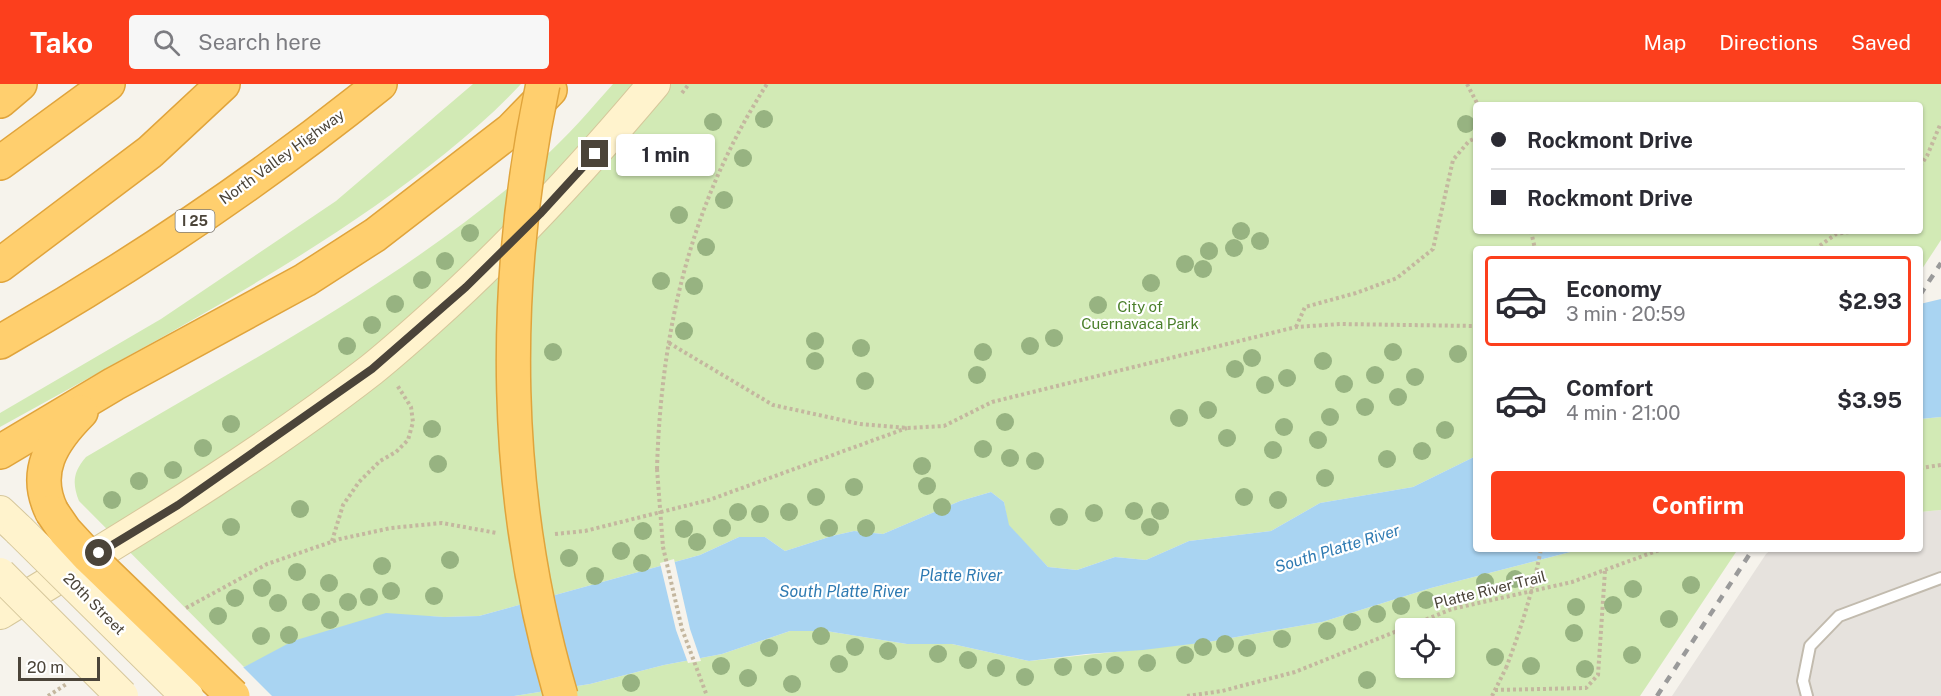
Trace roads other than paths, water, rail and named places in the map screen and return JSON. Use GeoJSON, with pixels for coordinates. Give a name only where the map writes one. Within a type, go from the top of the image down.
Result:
{"type":"FeatureCollection","features":[{"type":"Feature","properties":{"kind":"highway"},"geometry":{"type":"LineString","coordinates":[[0,101],[20,84]]}},
{"type":"Feature","properties":{"kind":"highway"},"geometry":{"type":"LineString","coordinates":[[0,163],[108,84]]}},
{"type":"Feature","properties":{"kind":"highway"},"geometry":{"type":"LineString","coordinates":[[0,265],[150,153],[223,84]]}},
{"type":"Feature","properties":{"kind":"highway","name":"North Valley Highway"},"geometry":{"type":"LineString","coordinates":[[0,342],[75,299],[195,221],[380,84]]}},
{"type":"Feature","properties":{"kind":"highway"},"geometry":{"type":"LineString","coordinates":[[543,84],[530,151],[519,234],[513,316],[513,400],[518,483],[526,540],[540,615],[561,696]]}},
{"type":"Feature","properties":{"kind":"highway"},"geometry":{"type":"LineString","coordinates":[[0,452],[114,384],[305,280],[375,235],[511,130],[555,84]]}},
{"type":"Feature","properties":{"kind":"highway"},"geometry":{"type":"LineString","coordinates":[[114,384],[70,423],[54,444],[45,467],[43,488],[52,512],[65,531],[89,557],[233,696]]}},
{"type":"Feature","properties":{"kind":"street"},"geometry":{"type":"LineString","coordinates":[[0,613],[178,505],[372,369],[466,287],[540,214],[654,84]]}},
{"type":"Feature","properties":{"kind":"street","name":"20th Street"},"geometry":{"type":"LineString","coordinates":[[10,521],[187,696]]}},
{"type":"Feature","properties":{"kind":"street"},"geometry":{"type":"LineString","coordinates":[[0,574],[122,696]]}},
{"type":"Feature","properties":{"kind":"lane"},"geometry":{"type":"LineString","coordinates":[[1807,696],[1803,681],[1810,645],[1839,616],[1941,578]]}},
{"type":"Feature","properties":{"kind":"water"},"geometry":{"type":"Polygon","coordinates":[[[1941,299],[1941,417],[1923,419],[1923,303],[1941,299]]]}},
{"type":"Feature","properties":{"kind":"water","name":"Platte River"},"geometry":{"type":"Polygon","coordinates":[[[1473,457],[1473,552],[1570,552],[1431,588],[1322,622],[1208,642],[1143,650],[1029,661],[952,644],[907,644],[826,631],[790,631],[722,654],[664,665],[590,684],[514,696],[199,696],[244,667],[293,641],[386,613],[444,617],[479,616],[700,555],[739,537],[765,537],[785,551],[854,531],[883,534],[960,501],[991,492],[1004,502],[1009,525],[1048,567],[1077,570],[1115,557],[1146,560],[1189,541],[1271,531],[1320,503],[1413,487],[1473,457]]]}},
{"type":"Feature","properties":{"kind":"railway"},"geometry":{"type":"LineString","coordinates":[[1923,290],[1941,263]]}},
{"type":"Feature","properties":{"kind":"railway"},"geometry":{"type":"LineString","coordinates":[[1657,696],[1751,552]]}},
{"type":"Feature","properties":{"kind":"park label","name":"City of Cuernavaca Park"},"geometry":{"type":"Point","coordinates":[1140,316]}},
{"type":"Feature","properties":{"kind":"water label","name":"South Platte River"},"geometry":{"type":"Point","coordinates":[1337,548]}},
{"type":"Feature","properties":{"kind":"water label","name":"South Platte River"},"geometry":{"type":"Point","coordinates":[844,591]}}]}
